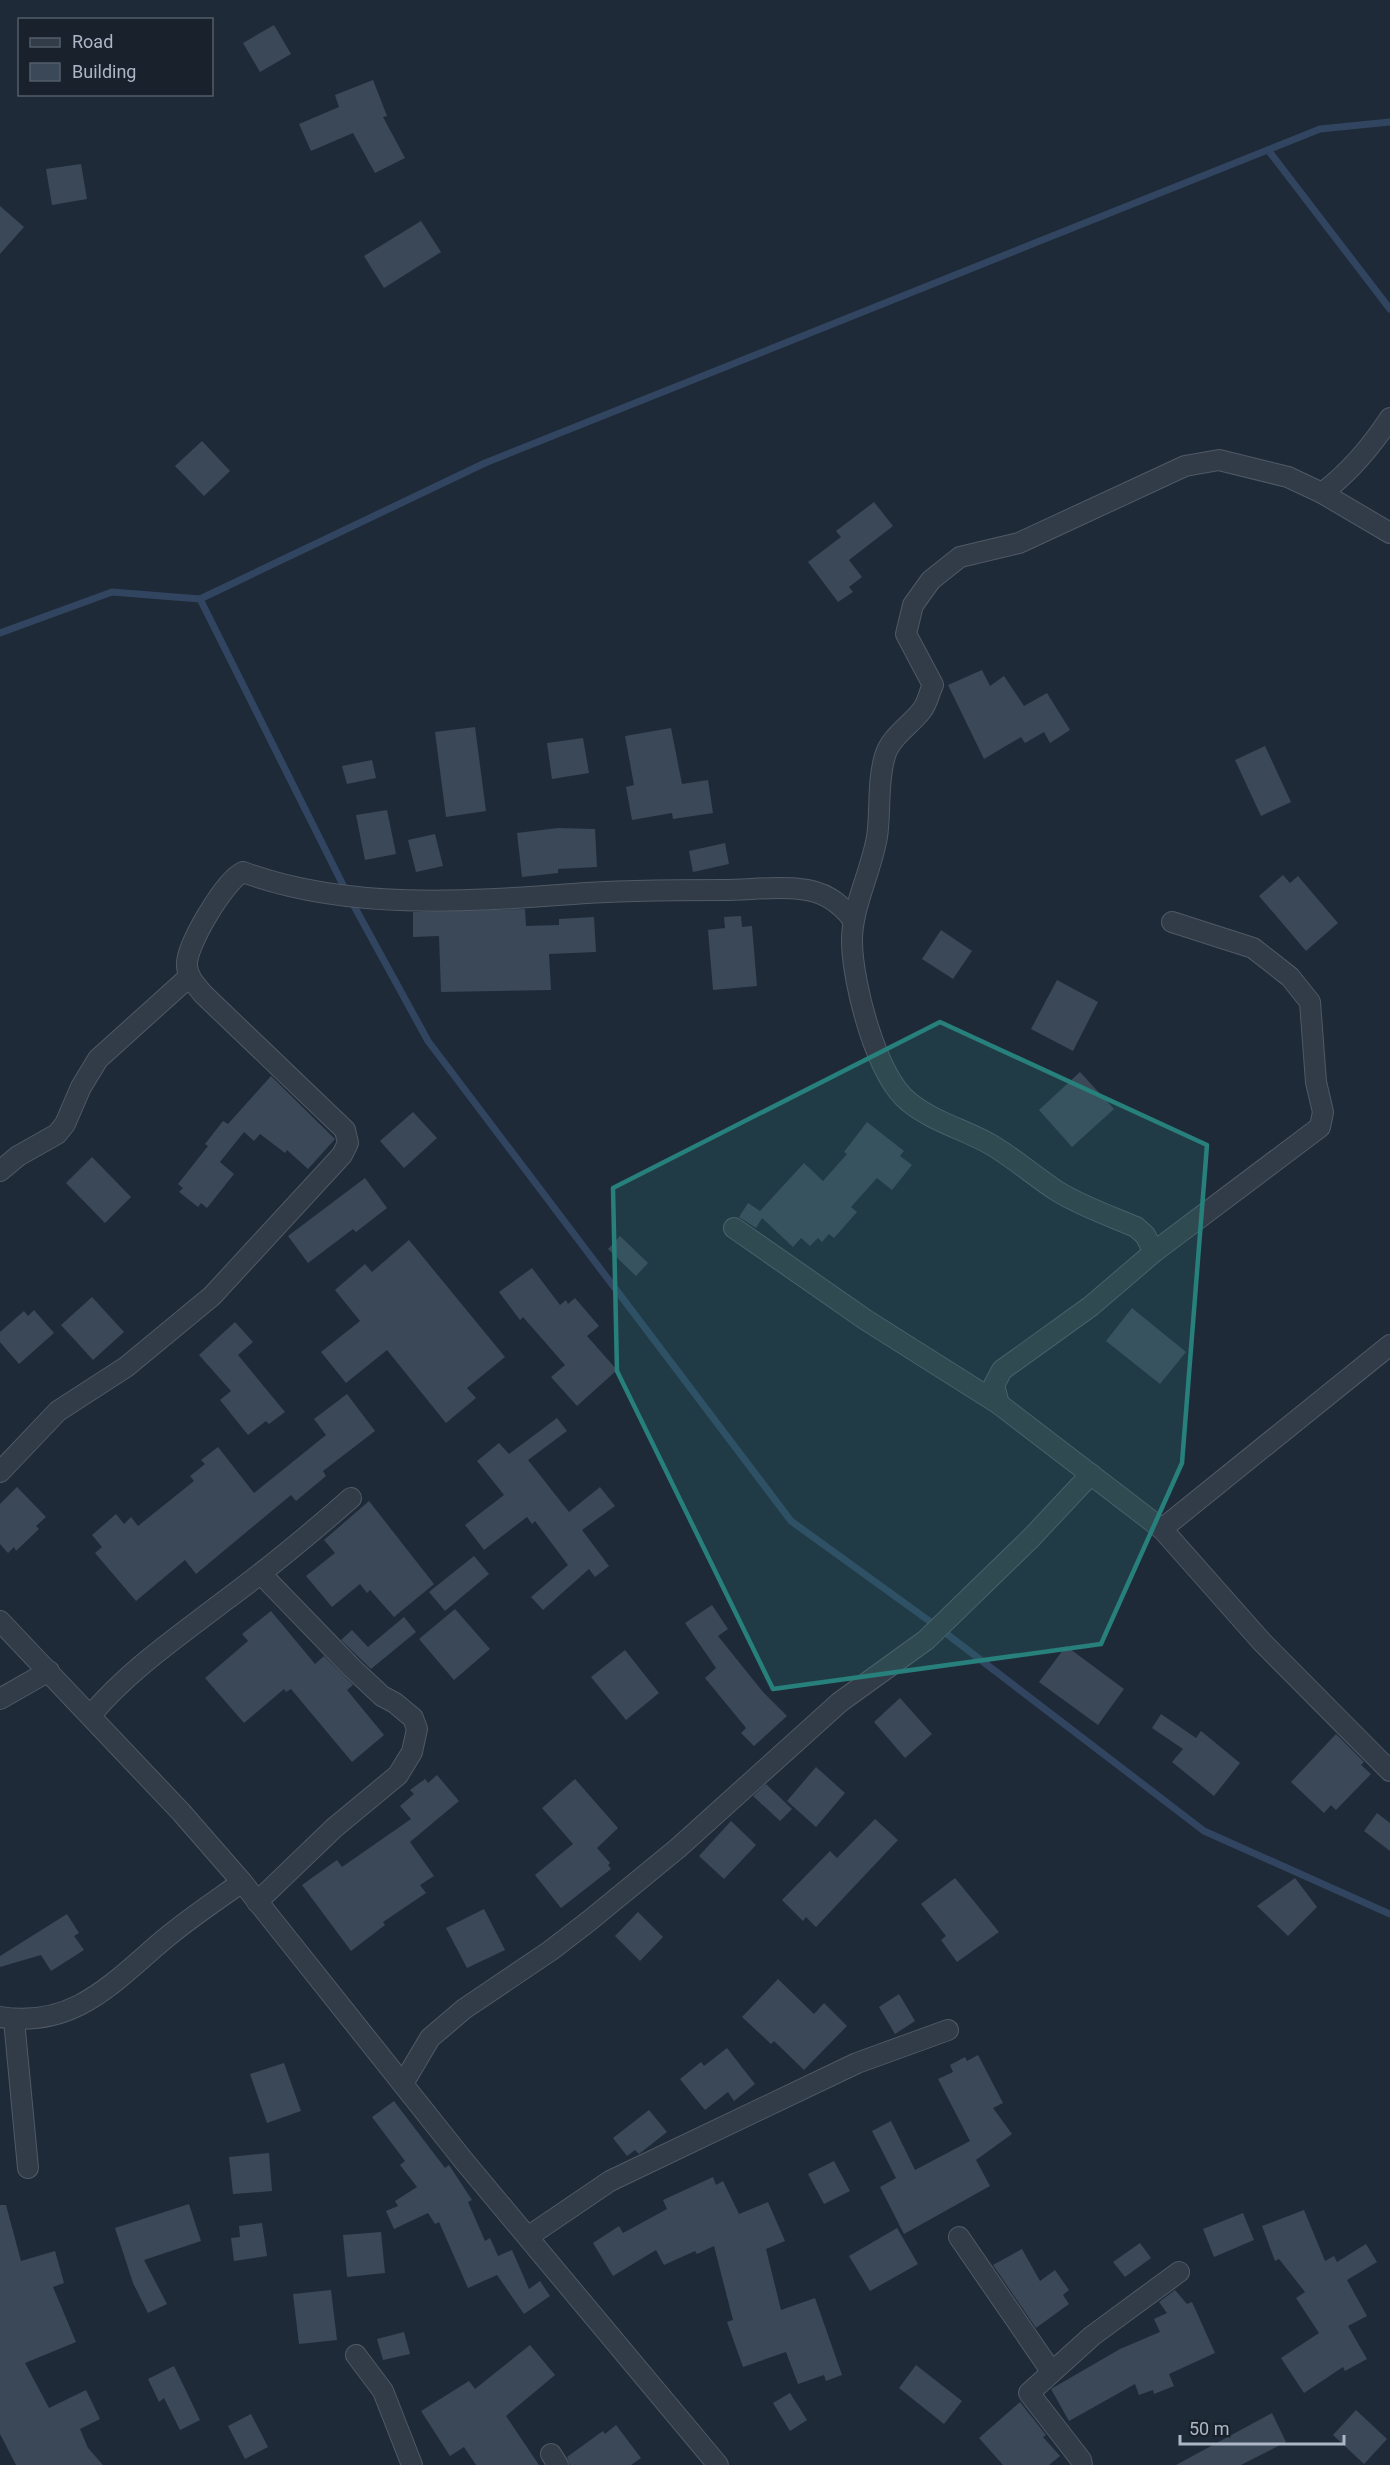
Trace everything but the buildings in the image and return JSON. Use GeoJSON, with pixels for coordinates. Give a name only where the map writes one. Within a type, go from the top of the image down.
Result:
{"type":"FeatureCollection","features":[{"type":"Feature","properties":{"kind":"street"},"geometry":{"type":"LineString","coordinates":[[1322,493],[1343,476],[1374,442],[1390,418]]}},
{"type":"Feature","properties":{"kind":"street"},"geometry":{"type":"LineString","coordinates":[[1154,1252],[1145,1235],[1136,1227],[1058,1192],[991,1144],[910,1103],[896,1088],[886,1071],[858,995],[852,943],[853,920],[869,876],[878,835],[878,806],[885,754],[902,730],[923,709],[933,685],[906,634],[913,605],[931,580],[960,557],[1019,543],[1185,466],[1219,460],[1288,477],[1322,493],[1390,533]]}},
{"type":"Feature","properties":{"kind":"street"},"geometry":{"type":"LineString","coordinates":[[0,1472],[58,1411],[126,1367],[212,1296],[272,1234],[342,1155],[348,1143],[345,1130],[203,994],[189,977],[186,964],[194,941],[234,876],[243,872],[279,883],[348,895],[436,900],[531,899],[662,890],[802,889],[841,903],[853,920]]}},
{"type":"Feature","properties":{"kind":"street"},"geometry":{"type":"LineString","coordinates":[[999,1404],[994,1385],[1002,1370],[1091,1306],[1154,1252],[1320,1127],[1323,1112],[1316,1082],[1310,1002],[1296,985],[1253,948],[1172,922]]}},
{"type":"Feature","properties":{"kind":"street"},"geometry":{"type":"LineString","coordinates":[[0,1171],[18,1156],[57,1134],[65,1124],[81,1087],[98,1059],[189,977]]}},
{"type":"Feature","properties":{"kind":"street"},"geometry":{"type":"LineString","coordinates":[[734,1228],[866,1320],[999,1404],[1161,1529],[1262,1642],[1390,1771]]}},
{"type":"Feature","properties":{"kind":"street"},"geometry":{"type":"LineString","coordinates":[[1161,1529],[1390,1345]]}},
{"type":"Feature","properties":{"kind":"street"},"geometry":{"type":"LineString","coordinates":[[404,2082],[417,2055],[430,2038],[464,2009],[550,1951],[589,1921],[678,1848],[840,1702],[926,1640],[1032,1538],[1091,1474]]}},
{"type":"Feature","properties":{"kind":"street"},"geometry":{"type":"LineString","coordinates":[[91,1715],[116,1686],[154,1653],[261,1574],[351,1498]]}},
{"type":"Feature","properties":{"kind":"street"},"geometry":{"type":"LineString","coordinates":[[258,1902],[334,1828],[398,1775],[412,1752],[417,1730],[413,1718],[382,1696],[359,1675],[261,1574]]}},
{"type":"Feature","properties":{"kind":"street"},"geometry":{"type":"LineString","coordinates":[[0,1620],[181,1812],[242,1882],[404,2082],[464,2161],[718,2465]]}},
{"type":"Feature","properties":{"kind":"street"},"geometry":{"type":"LineString","coordinates":[[0,1699],[48,1671]]}},
{"type":"Feature","properties":{"kind":"street"},"geometry":{"type":"LineString","coordinates":[[28,2168],[7,2018],[64,2014],[86,2004],[109,1988],[168,1936],[242,1882]]}},
{"type":"Feature","properties":{"kind":"street"},"geometry":{"type":"LineString","coordinates":[[529,2236],[610,2181],[857,2064],[948,2030]]}},
{"type":"Feature","properties":{"kind":"street"},"geometry":{"type":"LineString","coordinates":[[959,2237],[1051,2371]]}},
{"type":"Feature","properties":{"kind":"street"},"geometry":{"type":"LineString","coordinates":[[1082,2465],[1081,2460],[1029,2393],[1051,2371],[1141,2298],[1179,2272]]}},
{"type":"Feature","properties":{"kind":"street"},"geometry":{"type":"LineString","coordinates":[[356,2355],[383,2391],[412,2465]]}},
{"type":"Feature","properties":{"kind":"highlighted area"},"geometry":{"type":"Polygon","coordinates":[[[940,1022],[1207,1145],[1182,1463],[1101,1644],[773,1689],[617,1371],[613,1188],[940,1022]]]}},
{"type":"Feature","properties":{"kind":"waterway"},"geometry":{"type":"LineString","coordinates":[[0,633],[112,592],[200,599],[485,463],[1320,129],[1390,122]]}},
{"type":"Feature","properties":{"kind":"waterway"},"geometry":{"type":"LineString","coordinates":[[1268,150],[1390,309]]}},
{"type":"Feature","properties":{"kind":"waterway"},"geometry":{"type":"LineString","coordinates":[[200,599],[348,895],[428,1041],[791,1521],[939,1628],[1204,1831],[1390,1914]]}}]}
